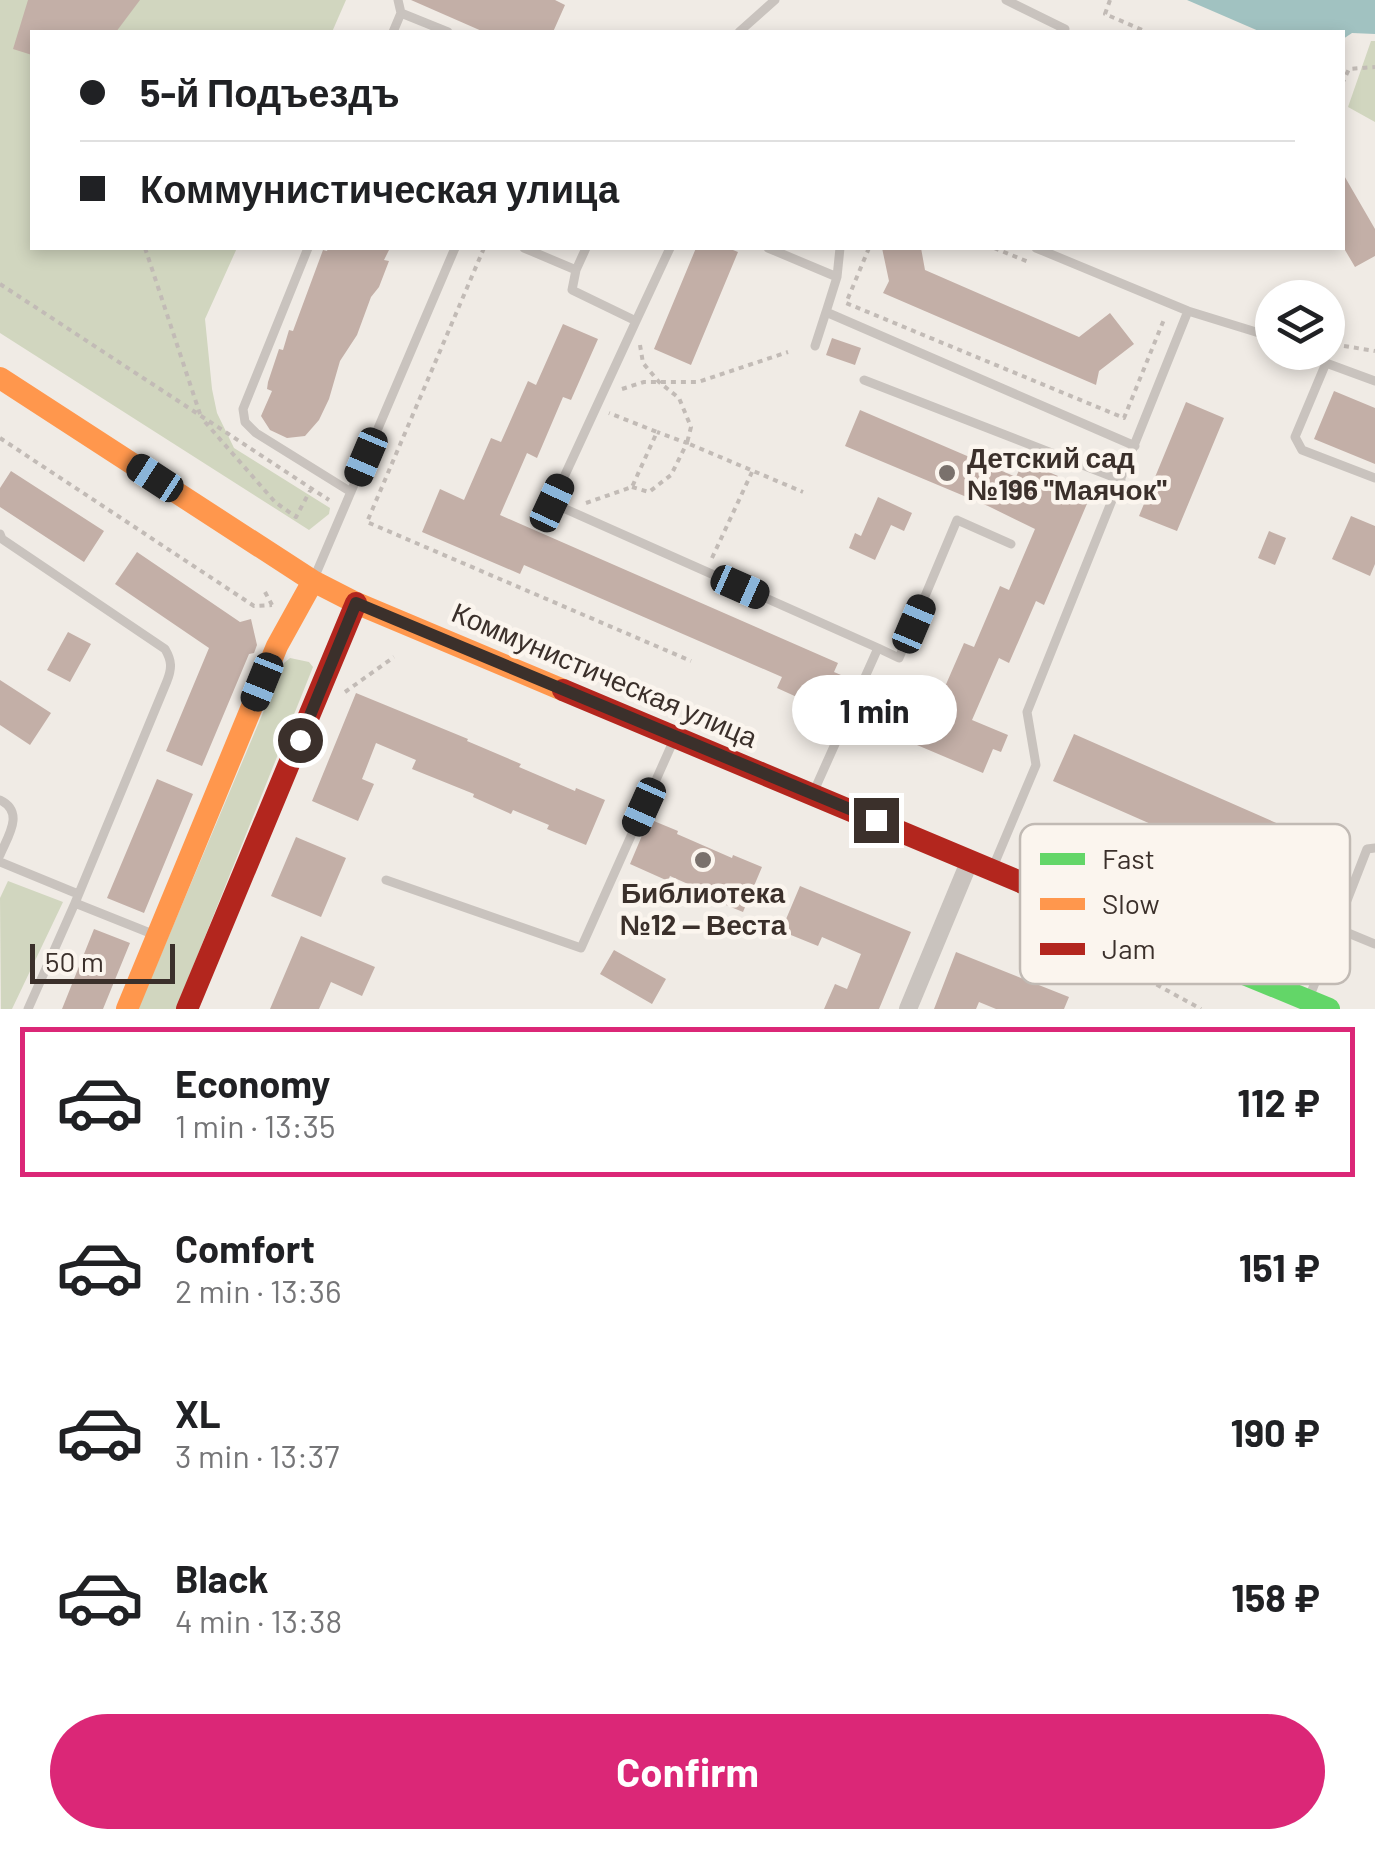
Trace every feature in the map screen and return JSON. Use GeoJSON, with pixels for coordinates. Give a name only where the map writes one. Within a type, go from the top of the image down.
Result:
{"type":"FeatureCollection","features":[{"type":"Feature","properties":{"kind":"main road","name":"Коммунистическая улица"},"geometry":{"type":"LineString","coordinates":[[2,382],[356,603],[1020,882]]}},
{"type":"Feature","properties":{"kind":"main road"},"geometry":{"type":"LineString","coordinates":[[127,1009],[277,646],[314,580]]}},
{"type":"Feature","properties":{"kind":"main road"},"geometry":{"type":"LineString","coordinates":[[187,1009],[356,603]]}},
{"type":"Feature","properties":{"kind":"main road","name":"Коммунистическая улица"},"geometry":{"type":"LineString","coordinates":[[1259,984],[1303,1003]]}},
{"type":"Feature","properties":{"kind":"street"},"geometry":{"type":"LineString","coordinates":[[908,1009],[981,865]]}},
{"type":"Feature","properties":{"kind":"lane"},"geometry":{"type":"LineString","coordinates":[[395,30],[401,13],[398,0]]}},
{"type":"Feature","properties":{"kind":"lane"},"geometry":{"type":"LineString","coordinates":[[741,30],[774,0]]}},
{"type":"Feature","properties":{"kind":"lane"},"geometry":{"type":"LineString","coordinates":[[1006,0],[1065,30]]}},
{"type":"Feature","properties":{"kind":"lane"},"geometry":{"type":"LineString","coordinates":[[401,13],[443,30]]}},
{"type":"Feature","properties":{"kind":"lane"},"geometry":{"type":"LineString","coordinates":[[307,250],[243,410],[246,422],[256,433],[351,492]]}},
{"type":"Feature","properties":{"kind":"lane"},"geometry":{"type":"LineString","coordinates":[[314,580],[454,250]]}},
{"type":"Feature","properties":{"kind":"lane"},"geometry":{"type":"LineString","coordinates":[[529,250],[576,270]]}},
{"type":"Feature","properties":{"kind":"lane"},"geometry":{"type":"LineString","coordinates":[[585,250],[572,290],[636,322]]}},
{"type":"Feature","properties":{"kind":"lane"},"geometry":{"type":"LineString","coordinates":[[669,250],[552,503],[899,658],[957,520],[1011,544]]}},
{"type":"Feature","properties":{"kind":"lane"},"geometry":{"type":"LineString","coordinates":[[773,250],[837,276]]}},
{"type":"Feature","properties":{"kind":"lane"},"geometry":{"type":"LineString","coordinates":[[815,346],[837,276],[840,250]]}},
{"type":"Feature","properties":{"kind":"lane"},"geometry":{"type":"LineString","coordinates":[[1041,250],[1188,311],[1255,332]]}},
{"type":"Feature","properties":{"kind":"lane"},"geometry":{"type":"LineString","coordinates":[[981,865],[1036,765],[1027,712],[1188,311]]}},
{"type":"Feature","properties":{"kind":"lane"},"geometry":{"type":"LineString","coordinates":[[826,312],[1135,446]]}},
{"type":"Feature","properties":{"kind":"lane"},"geometry":{"type":"LineString","coordinates":[[1323,370],[1296,437],[1302,450],[1375,478]]}},
{"type":"Feature","properties":{"kind":"lane"},"geometry":{"type":"LineString","coordinates":[[1344,370],[1375,382]]}},
{"type":"Feature","properties":{"kind":"lane"},"geometry":{"type":"LineString","coordinates":[[864,380],[1122,480]]}},
{"type":"Feature","properties":{"kind":"lane"},"geometry":{"type":"LineString","coordinates":[[0,534],[165,649],[171,670],[28,1009]]}},
{"type":"Feature","properties":{"kind":"lane"},"geometry":{"type":"LineString","coordinates":[[813,794],[878,648]]}},
{"type":"Feature","properties":{"kind":"lane"},"geometry":{"type":"LineString","coordinates":[[386,880],[581,948],[675,736]]}},
{"type":"Feature","properties":{"kind":"lane"},"geometry":{"type":"LineString","coordinates":[[0,800],[7,802],[14,816],[0,858],[158,936]]}},
{"type":"Feature","properties":{"kind":"lane"},"geometry":{"type":"LineString","coordinates":[[1350,892],[1367,849],[1375,848]]}},
{"type":"Feature","properties":{"kind":"lane"},"geometry":{"type":"LineString","coordinates":[[1350,934],[1375,944]]}},
{"type":"Feature","properties":{"kind":"path"},"geometry":{"type":"LineString","coordinates":[[1110,0],[1105,14],[1142,30]]}},
{"type":"Feature","properties":{"kind":"path"},"geometry":{"type":"LineString","coordinates":[[1345,78],[1349,69],[1375,67]]}},
{"type":"Feature","properties":{"kind":"path"},"geometry":{"type":"LineString","coordinates":[[146,250],[200,416],[275,502],[296,517],[311,489]]}},
{"type":"Feature","properties":{"kind":"path"},"geometry":{"type":"LineString","coordinates":[[483,250],[367,522],[691,661]]}},
{"type":"Feature","properties":{"kind":"path"},"geometry":{"type":"LineString","coordinates":[[868,250],[846,303],[1124,418],[1166,317]]}},
{"type":"Feature","properties":{"kind":"path"},"geometry":{"type":"LineString","coordinates":[[999,250],[1045,268]]}},
{"type":"Feature","properties":{"kind":"path"},"geometry":{"type":"LineString","coordinates":[[0,284],[329,500]]}},
{"type":"Feature","properties":{"kind":"path"},"geometry":{"type":"LineString","coordinates":[[567,510],[632,487],[650,492],[671,474],[687,443],[692,426],[678,398],[643,363],[641,347],[632,334]]}},
{"type":"Feature","properties":{"kind":"path"},"geometry":{"type":"LineString","coordinates":[[1345,346],[1375,351]]}},
{"type":"Feature","properties":{"kind":"path"},"geometry":{"type":"LineString","coordinates":[[603,395],[644,382],[698,382],[788,352]]}},
{"type":"Feature","properties":{"kind":"path"},"geometry":{"type":"LineString","coordinates":[[597,408],[803,492]]}},
{"type":"Feature","properties":{"kind":"path"},"geometry":{"type":"LineString","coordinates":[[632,487],[657,432]]}},
{"type":"Feature","properties":{"kind":"path"},"geometry":{"type":"LineString","coordinates":[[0,438],[254,606],[272,605]]}},
{"type":"Feature","properties":{"kind":"path"},"geometry":{"type":"LineString","coordinates":[[705,571],[752,472]]}},
{"type":"Feature","properties":{"kind":"path"},"geometry":{"type":"LineString","coordinates":[[346,692],[394,657]]}},
{"type":"Feature","properties":{"kind":"path"},"geometry":{"type":"LineString","coordinates":[[1155,984],[1201,1009]]}},
{"type":"Feature","properties":{"kind":"green space"},"geometry":{"type":"Polygon","coordinates":[[[0,0],[346,0],[333,30],[30,30],[30,250],[236,250],[205,319],[217,413],[234,448],[330,508],[329,514],[309,530],[0,333],[0,0]]]}},
{"type":"Feature","properties":{"kind":"green space"},"geometry":{"type":"Polygon","coordinates":[[[1371,41],[1375,41],[1375,122],[1348,107],[1371,41]]]}},
{"type":"Feature","properties":{"kind":"green space"},"geometry":{"type":"Polygon","coordinates":[[[290,658],[309,662],[313,667],[176,1009],[138,1009],[284,663],[290,658]]]}},
{"type":"Feature","properties":{"kind":"green space"},"geometry":{"type":"Polygon","coordinates":[[[8,881],[63,902],[12,1009],[1,1009],[0,898],[8,881]]]}},
{"type":"Feature","properties":{"kind":"water"},"geometry":{"type":"Polygon","coordinates":[[[1187,0],[1375,0],[1375,34],[1352,33],[1345,38],[1345,30],[1256,30],[1187,0]]]}},
{"type":"Feature","properties":{"kind":"building"},"geometry":{"type":"Polygon","coordinates":[[[28,0],[140,0],[118,30],[30,30],[30,54],[13,49],[28,0]]]}},
{"type":"Feature","properties":{"kind":"building"},"geometry":{"type":"Polygon","coordinates":[[[411,0],[555,0],[565,5],[554,30],[479,30],[411,0]]]}},
{"type":"Feature","properties":{"kind":"building"},"geometry":{"type":"Polygon","coordinates":[[[1345,177],[1375,229],[1375,256],[1355,267],[1345,250],[1345,177]]]}},
{"type":"Feature","properties":{"kind":"building"},"geometry":{"type":"Polygon","coordinates":[[[323,250],[389,250],[384,260],[389,261],[357,335],[340,361],[319,420],[305,436],[287,438],[270,430],[261,416],[272,391],[267,389],[268,382],[279,349],[283,350],[289,330],[293,331],[323,250]]]}},
{"type":"Feature","properties":{"kind":"building"},"geometry":{"type":"Polygon","coordinates":[[[695,250],[738,252],[691,365],[654,349],[695,250]]]}},
{"type":"Feature","properties":{"kind":"building"},"geometry":{"type":"Polygon","coordinates":[[[882,250],[921,250],[925,270],[1079,337],[1110,313],[1134,344],[1099,371],[1096,385],[883,293],[889,281],[882,250]]]}},
{"type":"Feature","properties":{"kind":"building"},"geometry":{"type":"Polygon","coordinates":[[[563,324],[598,339],[571,400],[563,397],[537,458],[527,453],[500,515],[838,663],[834,672],[848,678],[832,713],[777,688],[782,677],[524,565],[520,574],[422,532],[440,489],[464,500],[491,438],[501,442],[528,381],[536,385],[563,324]]]}},
{"type":"Feature","properties":{"kind":"building"},"geometry":{"type":"Polygon","coordinates":[[[832,338],[861,348],[855,365],[826,355],[832,338]]]}},
{"type":"Feature","properties":{"kind":"building"},"geometry":{"type":"Polygon","coordinates":[[[1334,391],[1375,408],[1375,464],[1314,439],[1334,391]]]}},
{"type":"Feature","properties":{"kind":"building"},"geometry":{"type":"Polygon","coordinates":[[[1186,402],[1224,418],[1177,531],[1139,516],[1186,402]]]}},
{"type":"Feature","properties":{"kind":"building"},"geometry":{"type":"Polygon","coordinates":[[[860,410],[1016,477],[1023,461],[1058,476],[1054,485],[1089,499],[1044,605],[1036,601],[1009,663],[999,658],[972,720],[1008,735],[1001,752],[993,749],[983,773],[884,731],[894,706],[887,703],[893,686],[937,705],[964,643],[974,647],[1000,586],[1009,590],[1035,529],[845,446],[860,410]]]}},
{"type":"Feature","properties":{"kind":"building"},"geometry":{"type":"Polygon","coordinates":[[[11,471],[104,531],[84,562],[0,507],[0,488],[11,471]]]}},
{"type":"Feature","properties":{"kind":"building"},"geometry":{"type":"Polygon","coordinates":[[[878,497],[912,513],[904,531],[891,525],[875,560],[849,548],[855,533],[861,536],[878,497]]]}},
{"type":"Feature","properties":{"kind":"building"},"geometry":{"type":"Polygon","coordinates":[[[1351,516],[1375,526],[1375,564],[1370,576],[1332,559],[1351,516]]]}},
{"type":"Feature","properties":{"kind":"building"},"geometry":{"type":"Polygon","coordinates":[[[1269,531],[1286,538],[1275,565],[1258,558],[1269,531]]]}},
{"type":"Feature","properties":{"kind":"building"},"geometry":{"type":"Polygon","coordinates":[[[137,552],[240,622],[251,619],[257,645],[254,653],[249,654],[202,766],[166,751],[209,648],[115,584],[137,552]]]}},
{"type":"Feature","properties":{"kind":"building"},"geometry":{"type":"Polygon","coordinates":[[[68,632],[91,644],[70,682],[47,670],[68,632]]]}},
{"type":"Feature","properties":{"kind":"building"},"geometry":{"type":"Polygon","coordinates":[[[0,680],[51,713],[30,745],[0,725],[0,680]]]}},
{"type":"Feature","properties":{"kind":"building"},"geometry":{"type":"Polygon","coordinates":[[[356,693],[468,739],[521,764],[519,767],[605,800],[586,845],[547,829],[549,825],[513,810],[511,814],[412,769],[416,760],[376,743],[362,779],[374,784],[358,821],[312,801],[356,693]]]}},
{"type":"Feature","properties":{"kind":"building"},"geometry":{"type":"Polygon","coordinates":[[[1074,734],[1279,824],[1151,824],[1053,781],[1074,734]]]}},
{"type":"Feature","properties":{"kind":"building"},"geometry":{"type":"Polygon","coordinates":[[[157,779],[193,794],[144,913],[107,898],[157,779]]]}},
{"type":"Feature","properties":{"kind":"building"},"geometry":{"type":"Polygon","coordinates":[[[649,819],[732,858],[733,855],[762,867],[743,912],[670,876],[668,881],[630,864],[649,819]]]}},
{"type":"Feature","properties":{"kind":"building"},"geometry":{"type":"Polygon","coordinates":[[[296,837],[346,858],[321,917],[271,896],[296,837]]]}},
{"type":"Feature","properties":{"kind":"building"},"geometry":{"type":"Polygon","coordinates":[[[800,886],[911,932],[879,1009],[824,1009],[835,984],[847,989],[861,954],[822,937],[818,946],[781,931],[800,886]]]}},
{"type":"Feature","properties":{"kind":"building"},"geometry":{"type":"Polygon","coordinates":[[[94,929],[130,943],[103,1009],[62,1009],[94,929]]]}},
{"type":"Feature","properties":{"kind":"building"},"geometry":{"type":"Polygon","coordinates":[[[301,936],[375,967],[362,996],[331,982],[319,1009],[270,1009],[301,936]]]}},
{"type":"Feature","properties":{"kind":"building"},"geometry":{"type":"Polygon","coordinates":[[[614,950],[666,979],[652,1004],[600,974],[614,950]]]}},
{"type":"Feature","properties":{"kind":"building"},"geometry":{"type":"Polygon","coordinates":[[[956,952],[1020,977],[1020,984],[1036,984],[1069,997],[1064,1009],[996,1009],[979,1002],[976,1009],[934,1009],[956,952]]]}},
{"type":"Feature","properties":{"kind":"traffic: fast"},"geometry":{"type":"LineString","coordinates":[[1268,984],[1329,1009]]}},
{"type":"Feature","properties":{"kind":"traffic: slow"},"geometry":{"type":"LineString","coordinates":[[0,378],[313,581]]}},
{"type":"Feature","properties":{"kind":"traffic: slow"},"geometry":{"type":"LineString","coordinates":[[127,1009],[277,646],[313,581],[563,690]]}},
{"type":"Feature","properties":{"kind":"traffic: jam"},"geometry":{"type":"LineString","coordinates":[[187,1009],[356,603]]}},
{"type":"Feature","properties":{"kind":"traffic: jam"},"geometry":{"type":"LineString","coordinates":[[563,690],[1020,882]]}},
{"type":"Feature","properties":{"kind":"place","name":"Детский сад №196 \"Маячок\""},"geometry":{"type":"Point","coordinates":[947,473]}},
{"type":"Feature","properties":{"kind":"place","name":"Библиотека №12 — Веста"},"geometry":{"type":"Point","coordinates":[703,860]}},
{"type":"Feature","properties":{"kind":"route"},"geometry":{"type":"LineString","coordinates":[[300,740],[356,603],[876,820]]}}]}
